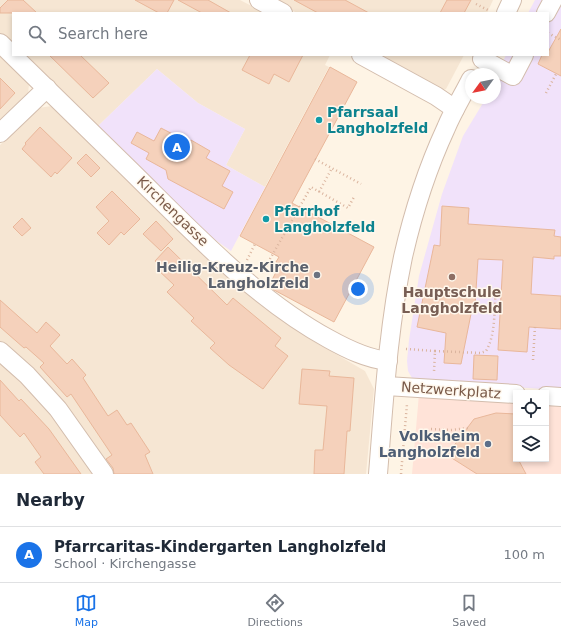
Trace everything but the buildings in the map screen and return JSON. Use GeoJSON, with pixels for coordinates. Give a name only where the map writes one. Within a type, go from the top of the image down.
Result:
{"type":"FeatureCollection","features":[{"type":"Feature","properties":{"kind":"street"},"geometry":{"type":"LineString","coordinates":[[259,0],[281,12]]}},
{"type":"Feature","properties":{"kind":"street"},"geometry":{"type":"LineString","coordinates":[[498,12],[512,0]]}},
{"type":"Feature","properties":{"kind":"street"},"geometry":{"type":"LineString","coordinates":[[547,12],[553,0]]}},
{"type":"Feature","properties":{"kind":"street","name":"Kirchengasse"},"geometry":{"type":"LineString","coordinates":[[0,43],[12,54]]}},
{"type":"Feature","properties":{"kind":"street","name":"Kirchengasse"},"geometry":{"type":"LineString","coordinates":[[14,56],[228,265],[279,306],[315,332],[340,345],[378,360],[388,361]]}},
{"type":"Feature","properties":{"kind":"street"},"geometry":{"type":"LineString","coordinates":[[363,56],[436,96],[455,109]]}},
{"type":"Feature","properties":{"kind":"street"},"geometry":{"type":"LineString","coordinates":[[480,63],[513,76],[523,56]]}},
{"type":"Feature","properties":{"kind":"street"},"geometry":{"type":"LineString","coordinates":[[0,133],[47,88]]}},
{"type":"Feature","properties":{"kind":"street"},"geometry":{"type":"LineString","coordinates":[[378,474],[388,361],[397,289],[411,226],[420,195],[437,148],[465,90]]}},
{"type":"Feature","properties":{"kind":"street"},"geometry":{"type":"LineString","coordinates":[[0,351],[27,375],[58,409],[104,474]]}},
{"type":"Feature","properties":{"kind":"street","name":"Netzwerkplatz"},"geometry":{"type":"LineString","coordinates":[[386,386],[513,394]]}},
{"type":"Feature","properties":{"kind":"street"},"geometry":{"type":"LineString","coordinates":[[549,396],[561,397]]}},
{"type":"Feature","properties":{"kind":"path"},"geometry":{"type":"LineString","coordinates":[[476,4],[498,12]]}},
{"type":"Feature","properties":{"kind":"path"},"geometry":{"type":"LineString","coordinates":[[549,34],[561,40]]}},
{"type":"Feature","properties":{"kind":"path"},"geometry":{"type":"LineString","coordinates":[[546,93],[556,74]]}},
{"type":"Feature","properties":{"kind":"path"},"geometry":{"type":"LineString","coordinates":[[316,159],[361,184]]}},
{"type":"Feature","properties":{"kind":"path"},"geometry":{"type":"LineString","coordinates":[[319,192],[332,168]]}},
{"type":"Feature","properties":{"kind":"path"},"geometry":{"type":"LineString","coordinates":[[264,271],[311,187],[348,208],[354,197]]}},
{"type":"Feature","properties":{"kind":"path"},"geometry":{"type":"LineString","coordinates":[[244,266],[255,244]]}},
{"type":"Feature","properties":{"kind":"path"},"geometry":{"type":"LineString","coordinates":[[404,349],[481,353],[486,351],[491,344],[493,332],[496,289]]}},
{"type":"Feature","properties":{"kind":"path"},"geometry":{"type":"LineString","coordinates":[[533,360],[535,326]]}},
{"type":"Feature","properties":{"kind":"path"},"geometry":{"type":"LineString","coordinates":[[433,389],[435,351]]}},
{"type":"Feature","properties":{"kind":"path"},"geometry":{"type":"LineString","coordinates":[[401,474],[407,387]]}},
{"type":"Feature","properties":{"kind":"path"},"geometry":{"type":"LineString","coordinates":[[431,429],[451,430],[468,428]]}},
{"type":"Feature","properties":{"kind":"shaded area"},"geometry":{"type":"Polygon","coordinates":[[[0,0],[240,0],[263,12],[12,12],[12,45],[0,34],[0,0]]]}},
{"type":"Feature","properties":{"kind":"shaded area"},"geometry":{"type":"Polygon","coordinates":[[[273,0],[493,0],[487,12],[295,12],[273,0]]]}},
{"type":"Feature","properties":{"kind":"shaded area"},"geometry":{"type":"Polygon","coordinates":[[[535,0],[561,0],[561,390],[418,381],[412,378],[408,371],[407,361],[409,340],[419,276],[442,194],[463,136],[482,104],[501,104],[501,68],[500,68],[506,56],[549,56],[549,12],[529,12],[535,0]]]}},
{"type":"Feature","properties":{"kind":"shaded area"},"geometry":{"type":"Polygon","coordinates":[[[0,55],[29,83],[28,96],[0,123],[0,55]]]}},
{"type":"Feature","properties":{"kind":"shaded area"},"geometry":{"type":"Polygon","coordinates":[[[23,56],[330,56],[325,65],[329,67],[265,187],[226,165],[245,129],[198,103],[157,69],[97,127],[23,56]]]}},
{"type":"Feature","properties":{"kind":"shaded area"},"geometry":{"type":"Polygon","coordinates":[[[377,56],[463,56],[446,89],[443,90],[377,56]]]}},
{"type":"Feature","properties":{"kind":"shaded area"},"geometry":{"type":"Polygon","coordinates":[[[157,69],[198,103],[245,129],[226,165],[265,187],[231,251],[214,239],[97,127],[157,69]]]}},
{"type":"Feature","properties":{"kind":"shaded area"},"geometry":{"type":"Polygon","coordinates":[[[52,106],[250,295],[279,318],[308,338],[365,371],[374,389],[366,474],[112,474],[17,357],[0,341],[0,145],[38,108],[52,106]]]}},
{"type":"Feature","properties":{"kind":"shaded area"},"geometry":{"type":"Polygon","coordinates":[[[0,362],[35,395],[52,414],[95,474],[0,474],[0,362]]]}},
{"type":"Feature","properties":{"kind":"shaded area"},"geometry":{"type":"Polygon","coordinates":[[[419,394],[513,402],[513,462],[549,462],[549,405],[561,406],[561,474],[412,474],[419,394]]]}},
{"type":"Feature","properties":{"kind":"place","name":"Pfarrsaal Langholzfeld"},"geometry":{"type":"Point","coordinates":[319,120]}},
{"type":"Feature","properties":{"kind":"place","name":"Pfarrcaritas-Kindergarten Langholzfeld"},"geometry":{"type":"Point","coordinates":[177,147]}},
{"type":"Feature","properties":{"kind":"place","name":"Pfarrhof Langholzfeld"},"geometry":{"type":"Point","coordinates":[266,219]}},
{"type":"Feature","properties":{"kind":"place","name":"Heilig-Kreuz-Kirche Langholzfeld"},"geometry":{"type":"Point","coordinates":[317,275]}},
{"type":"Feature","properties":{"kind":"place","name":"Hauptschule Langholzfeld"},"geometry":{"type":"Point","coordinates":[452,277]}},
{"type":"Feature","properties":{"kind":"place","name":"Volksheim Langholzfeld"},"geometry":{"type":"Point","coordinates":[488,444]}}]}
